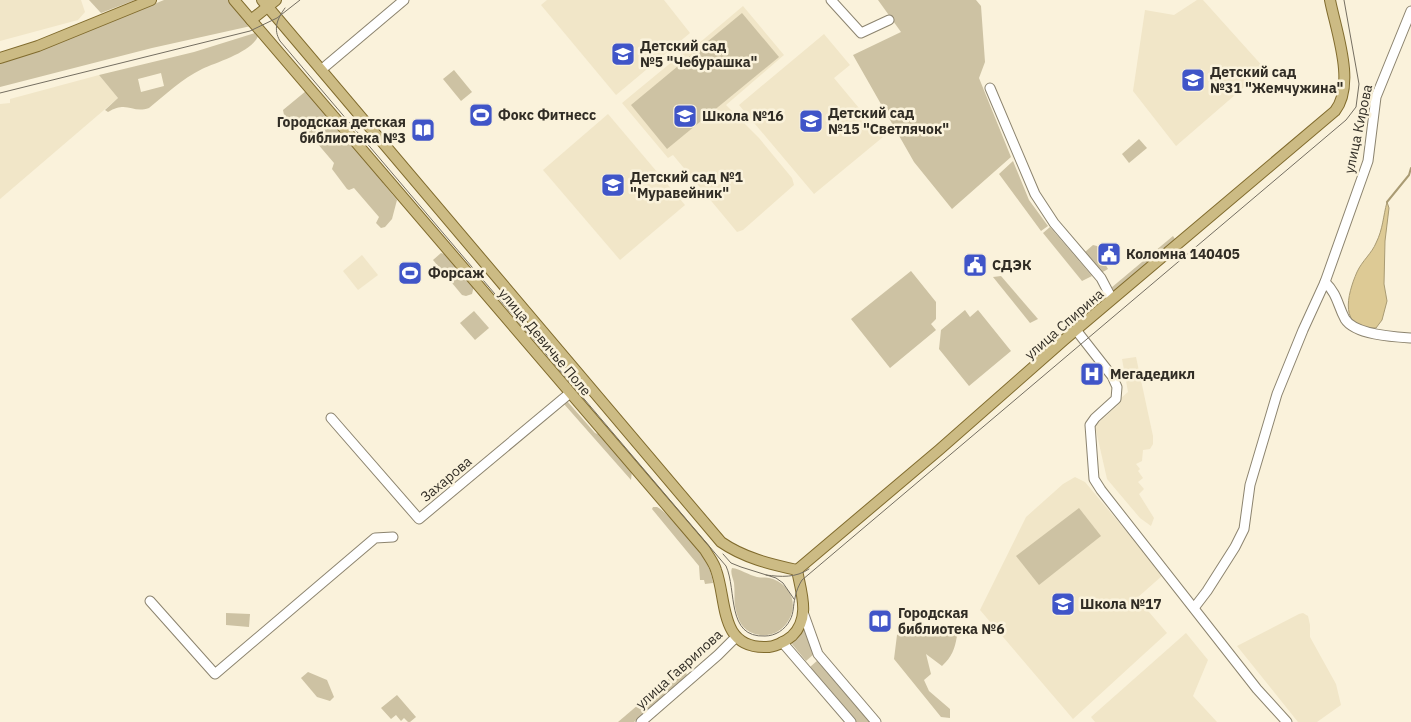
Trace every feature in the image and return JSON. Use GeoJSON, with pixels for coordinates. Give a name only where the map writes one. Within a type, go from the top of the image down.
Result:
{"type":"FeatureCollection","features":[{"type":"Feature","properties":{"kind":"main road"},"geometry":{"type":"LineString","coordinates":[[0,58],[38,46],[150,0]]}},
{"type":"Feature","properties":{"kind":"main road","name":"улица Девичье Поле"},"geometry":{"type":"LineString","coordinates":[[234,0],[267,36],[704,550],[716,571],[727,621],[736,637]]}},
{"type":"Feature","properties":{"kind":"main road"},"geometry":{"type":"LineString","coordinates":[[251,20],[276,0]]}},
{"type":"Feature","properties":{"kind":"main road","name":"улица Спирина"},"geometry":{"type":"LineString","coordinates":[[797,570],[939,450],[1112,299],[1325,120],[1341,103],[1345,75],[1330,0]]}},
{"type":"Feature","properties":{"kind":"main road","name":"улица Девичье Поле"},"geometry":{"type":"LineString","coordinates":[[268,7],[721,542],[758,561],[797,570]]}},
{"type":"Feature","properties":{"kind":"main road"},"geometry":{"type":"LineString","coordinates":[[736,637],[742,642],[769,648],[792,636],[799,626],[804,612],[797,570]]}},
{"type":"Feature","properties":{"kind":"street"},"geometry":{"type":"LineString","coordinates":[[321,70],[404,0]]}},
{"type":"Feature","properties":{"kind":"street"},"geometry":{"type":"LineString","coordinates":[[832,0],[861,33],[889,20]]}},
{"type":"Feature","properties":{"kind":"street","name":"улица Кирова"},"geometry":{"type":"LineString","coordinates":[[1194,608],[1219,572],[1244,529],[1250,485],[1277,394],[1325,282],[1368,161],[1376,97],[1411,11]]}},
{"type":"Feature","properties":{"kind":"street"},"geometry":{"type":"LineString","coordinates":[[990,88],[1034,194],[1054,223],[1101,278],[1112,299]]}},
{"type":"Feature","properties":{"kind":"street"},"geometry":{"type":"LineString","coordinates":[[1325,282],[1334,292],[1347,322],[1358,330],[1383,336],[1411,338]]}},
{"type":"Feature","properties":{"kind":"street"},"geometry":{"type":"LineString","coordinates":[[1076,330],[1112,376],[1117,387],[1116,399],[1090,425],[1094,478],[1101,490],[1257,689],[1287,722]]}},
{"type":"Feature","properties":{"kind":"street","name":"Захарова"},"geometry":{"type":"LineString","coordinates":[[331,418],[419,519],[570,393]]}},
{"type":"Feature","properties":{"kind":"street"},"geometry":{"type":"LineString","coordinates":[[150,600],[215,674],[375,538],[393,538]]}},
{"type":"Feature","properties":{"kind":"street"},"geometry":{"type":"LineString","coordinates":[[804,612],[818,654],[876,722]]}},
{"type":"Feature","properties":{"kind":"street","name":"улица Гаврилова"},"geometry":{"type":"LineString","coordinates":[[642,722],[718,656],[736,637]]}},
{"type":"Feature","properties":{"kind":"street"},"geometry":{"type":"LineString","coordinates":[[782,642],[851,722]]}},
{"type":"Feature","properties":{"kind":"shaded area"},"geometry":{"type":"Polygon","coordinates":[[[0,0],[81,0],[85,12],[78,20],[0,41],[0,0]]]}},
{"type":"Feature","properties":{"kind":"shaded area"},"geometry":{"type":"Polygon","coordinates":[[[89,0],[135,0],[101,13],[89,0]]]}},
{"type":"Feature","properties":{"kind":"shaded area"},"geometry":{"type":"Polygon","coordinates":[[[164,0],[229,0],[251,26],[152,48],[0,87],[0,64],[46,48],[164,0]]]}},
{"type":"Feature","properties":{"kind":"shaded area","name":"Детский сад №5 \"Чебурашка\""},"geometry":{"type":"Polygon","coordinates":[[[547,0],[664,0],[690,33],[616,95],[541,5],[547,0]]]}},
{"type":"Feature","properties":{"kind":"shaded area"},"geometry":{"type":"Polygon","coordinates":[[[878,0],[976,0],[981,6],[985,62],[979,78],[1011,157],[952,209],[914,162],[853,55],[901,32],[878,0]]]}},
{"type":"Feature","properties":{"kind":"shaded area","name":"Детский сад №31 \"Жемчужина\""},"geometry":{"type":"Polygon","coordinates":[[[1197,0],[1203,0],[1265,69],[1176,146],[1133,91],[1145,10],[1174,15],[1197,0]]]}},
{"type":"Feature","properties":{"kind":"shaded area","name":"Школа №16"},"geometry":{"type":"Polygon","coordinates":[[[743,6],[784,55],[726,105],[759,138],[792,178],[794,185],[743,230],[737,232],[673,155],[668,158],[622,103],[696,42],[698,44],[743,6]]]}},
{"type":"Feature","properties":{"kind":"shaded area"},"geometry":{"type":"Polygon","coordinates":[[[742,13],[779,57],[667,149],[631,105],[742,13]]]}},
{"type":"Feature","properties":{"kind":"shaded area"},"geometry":{"type":"Polygon","coordinates":[[[255,33],[258,36],[242,52],[188,77],[149,108],[120,107],[108,112],[105,110],[118,98],[99,75],[194,52],[255,33]],[[161,73],[138,79],[141,92],[164,86],[161,73]]]}},
{"type":"Feature","properties":{"kind":"shaded area","name":"Детский сад №15 \"Светлячок\""},"geometry":{"type":"Polygon","coordinates":[[[824,34],[850,65],[834,78],[883,137],[814,194],[739,105],[824,34]]]}},
{"type":"Feature","properties":{"kind":"shaded area"},"geometry":{"type":"Polygon","coordinates":[[[454,70],[472,92],[461,101],[443,79],[454,70]]]}},
{"type":"Feature","properties":{"kind":"shaded area"},"geometry":{"type":"Polygon","coordinates":[[[99,75],[118,98],[0,199],[0,104],[10,103],[10,99],[99,75]]]}},
{"type":"Feature","properties":{"kind":"shaded area"},"geometry":{"type":"Polygon","coordinates":[[[306,91],[383,178],[383,183],[397,200],[392,219],[385,227],[381,228],[376,223],[379,217],[354,188],[347,189],[332,169],[334,163],[294,116],[289,119],[284,115],[283,110],[306,91]]]}},
{"type":"Feature","properties":{"kind":"shaded area","name":"Детский сад №1 \"Муравейник\""},"geometry":{"type":"Polygon","coordinates":[[[608,114],[685,205],[620,260],[543,170],[608,114]]]}},
{"type":"Feature","properties":{"kind":"shaded area"},"geometry":{"type":"Polygon","coordinates":[[[1139,139],[1147,148],[1129,163],[1122,154],[1139,139]]]}},
{"type":"Feature","properties":{"kind":"shaded area"},"geometry":{"type":"Polygon","coordinates":[[[1013,161],[1029,200],[1048,226],[1041,231],[999,174],[1013,161]]]}},
{"type":"Feature","properties":{"kind":"shaded area"},"geometry":{"type":"Polygon","coordinates":[[[1387,202],[1389,208],[1385,241],[1384,284],[1387,301],[1382,320],[1376,328],[1364,327],[1356,323],[1351,317],[1348,309],[1350,291],[1357,272],[1378,238],[1387,202]]]}},
{"type":"Feature","properties":{"kind":"shaded area"},"geometry":{"type":"Polygon","coordinates":[[[1050,227],[1092,276],[1082,281],[1043,233],[1050,227]]]}},
{"type":"Feature","properties":{"kind":"shaded area"},"geometry":{"type":"Polygon","coordinates":[[[1173,236],[1175,239],[1115,291],[1112,291],[1111,288],[1173,236]]]}},
{"type":"Feature","properties":{"kind":"shaded area"},"geometry":{"type":"Polygon","coordinates":[[[1093,245],[1097,246],[1104,254],[1101,257],[1108,269],[1101,273],[1085,252],[1093,245]]]}},
{"type":"Feature","properties":{"kind":"shaded area"},"geometry":{"type":"Polygon","coordinates":[[[441,253],[450,256],[474,286],[472,294],[462,295],[433,260],[441,253]]]}},
{"type":"Feature","properties":{"kind":"shaded area"},"geometry":{"type":"Polygon","coordinates":[[[362,255],[378,275],[358,290],[343,271],[362,255]]]}},
{"type":"Feature","properties":{"kind":"shaded area"},"geometry":{"type":"Polygon","coordinates":[[[911,271],[936,302],[936,319],[931,324],[936,330],[890,368],[851,319],[911,271]]]}},
{"type":"Feature","properties":{"kind":"shaded area"},"geometry":{"type":"Polygon","coordinates":[[[1001,276],[1038,319],[1030,323],[993,277],[1001,276]]]}},
{"type":"Feature","properties":{"kind":"shaded area"},"geometry":{"type":"Polygon","coordinates":[[[965,310],[970,317],[978,310],[1011,351],[969,386],[939,349],[941,330],[965,310]]]}},
{"type":"Feature","properties":{"kind":"shaded area"},"geometry":{"type":"Polygon","coordinates":[[[474,311],[489,328],[475,340],[460,323],[474,311]]]}},
{"type":"Feature","properties":{"kind":"shaded area"},"geometry":{"type":"Polygon","coordinates":[[[1136,357],[1153,436],[1153,444],[1150,449],[1143,450],[1142,461],[1136,464],[1143,478],[1138,482],[1144,489],[1139,494],[1154,518],[1151,526],[1140,518],[1107,479],[1095,426],[1117,406],[1120,399],[1128,392],[1122,359],[1136,357]]]}},
{"type":"Feature","properties":{"kind":"shaded area"},"geometry":{"type":"Polygon","coordinates":[[[567,401],[595,433],[601,435],[632,471],[631,480],[564,404],[567,401]]]}},
{"type":"Feature","properties":{"kind":"shaded area","name":"Школа №17"},"geometry":{"type":"Polygon","coordinates":[[[1075,477],[1085,482],[1163,575],[1137,598],[1167,633],[1073,719],[980,610],[1026,517],[1063,484],[1075,477]]]}},
{"type":"Feature","properties":{"kind":"shaded area"},"geometry":{"type":"Polygon","coordinates":[[[653,507],[662,510],[696,548],[708,565],[713,583],[705,584],[704,580],[700,580],[699,566],[652,509],[653,507]]]}},
{"type":"Feature","properties":{"kind":"shaded area"},"geometry":{"type":"Polygon","coordinates":[[[1079,508],[1101,536],[1039,585],[1016,556],[1079,508]]]}},
{"type":"Feature","properties":{"kind":"shaded area"},"geometry":{"type":"Polygon","coordinates":[[[732,568],[757,577],[773,579],[785,587],[791,596],[793,607],[790,618],[784,627],[774,633],[763,635],[750,632],[741,624],[735,606],[732,568]]]}},
{"type":"Feature","properties":{"kind":"shaded area"},"geometry":{"type":"Polygon","coordinates":[[[226,613],[250,614],[249,627],[226,625],[226,613]]]}},
{"type":"Feature","properties":{"kind":"shaded area"},"geometry":{"type":"Polygon","coordinates":[[[1303,613],[1308,616],[1310,637],[1336,684],[1341,705],[1317,722],[1298,722],[1237,646],[1303,613]]]}},
{"type":"Feature","properties":{"kind":"shaded area"},"geometry":{"type":"Polygon","coordinates":[[[916,620],[933,635],[940,632],[944,626],[950,628],[957,636],[952,652],[942,666],[926,654],[931,674],[924,680],[929,691],[950,709],[950,718],[941,717],[894,659],[897,635],[916,620]]]}},
{"type":"Feature","properties":{"kind":"shaded area"},"geometry":{"type":"Polygon","coordinates":[[[805,628],[814,654],[806,661],[792,644],[792,641],[805,628]]]}},
{"type":"Feature","properties":{"kind":"shaded area"},"geometry":{"type":"Polygon","coordinates":[[[1186,633],[1208,660],[1193,696],[1217,722],[1095,722],[1091,717],[1186,633]]]}},
{"type":"Feature","properties":{"kind":"shaded area"},"geometry":{"type":"Polygon","coordinates":[[[818,660],[871,722],[856,722],[810,667],[818,660]]]}},
{"type":"Feature","properties":{"kind":"shaded area"},"geometry":{"type":"Polygon","coordinates":[[[679,670],[686,672],[687,676],[634,722],[618,722],[679,670]]]}},
{"type":"Feature","properties":{"kind":"shaded area"},"geometry":{"type":"Polygon","coordinates":[[[308,672],[327,680],[334,697],[330,701],[317,697],[301,678],[308,672]]]}},
{"type":"Feature","properties":{"kind":"shaded area"},"geometry":{"type":"Polygon","coordinates":[[[397,695],[416,717],[410,722],[404,718],[401,721],[396,715],[391,719],[381,708],[397,695]]]}},
{"type":"Feature","properties":{"kind":"waterway"},"geometry":{"type":"LineString","coordinates":[[1387,202],[1409,175],[1411,168]]}},
{"type":"Feature","properties":{"kind":"tram line"},"geometry":{"type":"LineString","coordinates":[[0,93],[250,31],[277,18],[300,0]]}},
{"type":"Feature","properties":{"kind":"tram line"},"geometry":{"type":"LineString","coordinates":[[285,8],[276,28],[280,41],[726,566],[738,621],[744,629],[753,635],[765,636],[779,632],[788,624],[802,580],[1346,120],[1356,107],[1359,84],[1344,0]]}},
{"type":"Feature","properties":{"kind":"tram line"},"geometry":{"type":"LineString","coordinates":[[723,554],[731,563],[776,578],[783,583],[794,599]]}},
{"type":"Feature","properties":{"kind":"tram line"},"geometry":{"type":"LineString","coordinates":[[766,575],[794,575],[809,569]]}},
{"type":"Feature","properties":{"kind":"place","name":"Детский сад №5 \"Чебурашка\""},"geometry":{"type":"Point","coordinates":[623,54]}},
{"type":"Feature","properties":{"kind":"place","name":"Детский сад №31 \"Жемчужина\""},"geometry":{"type":"Point","coordinates":[1193,80]}},
{"type":"Feature","properties":{"kind":"place","name":"Фокс Фитнесс"},"geometry":{"type":"Point","coordinates":[481,115]}},
{"type":"Feature","properties":{"kind":"place","name":"Школа №16"},"geometry":{"type":"Point","coordinates":[685,116]}},
{"type":"Feature","properties":{"kind":"place","name":"Детский сад №15 \"Светлячок\""},"geometry":{"type":"Point","coordinates":[811,121]}},
{"type":"Feature","properties":{"kind":"place","name":"Городская детская библиотека №3"},"geometry":{"type":"Point","coordinates":[423,130]}},
{"type":"Feature","properties":{"kind":"place","name":"Детский сад №1 \"Муравейник\""},"geometry":{"type":"Point","coordinates":[613,185]}},
{"type":"Feature","properties":{"kind":"place","name":"Коломна 140405"},"geometry":{"type":"Point","coordinates":[1109,254]}},
{"type":"Feature","properties":{"kind":"place","name":"СДЭК"},"geometry":{"type":"Point","coordinates":[975,265]}},
{"type":"Feature","properties":{"kind":"place","name":"Форсаж"},"geometry":{"type":"Point","coordinates":[410,273]}},
{"type":"Feature","properties":{"kind":"place","name":"Мегадедикл"},"geometry":{"type":"Point","coordinates":[1092,374]}},
{"type":"Feature","properties":{"kind":"place","name":"Школа №17"},"geometry":{"type":"Point","coordinates":[1063,604]}},
{"type":"Feature","properties":{"kind":"place","name":"Городская библиотека №6"},"geometry":{"type":"Point","coordinates":[880,621]}}]}
